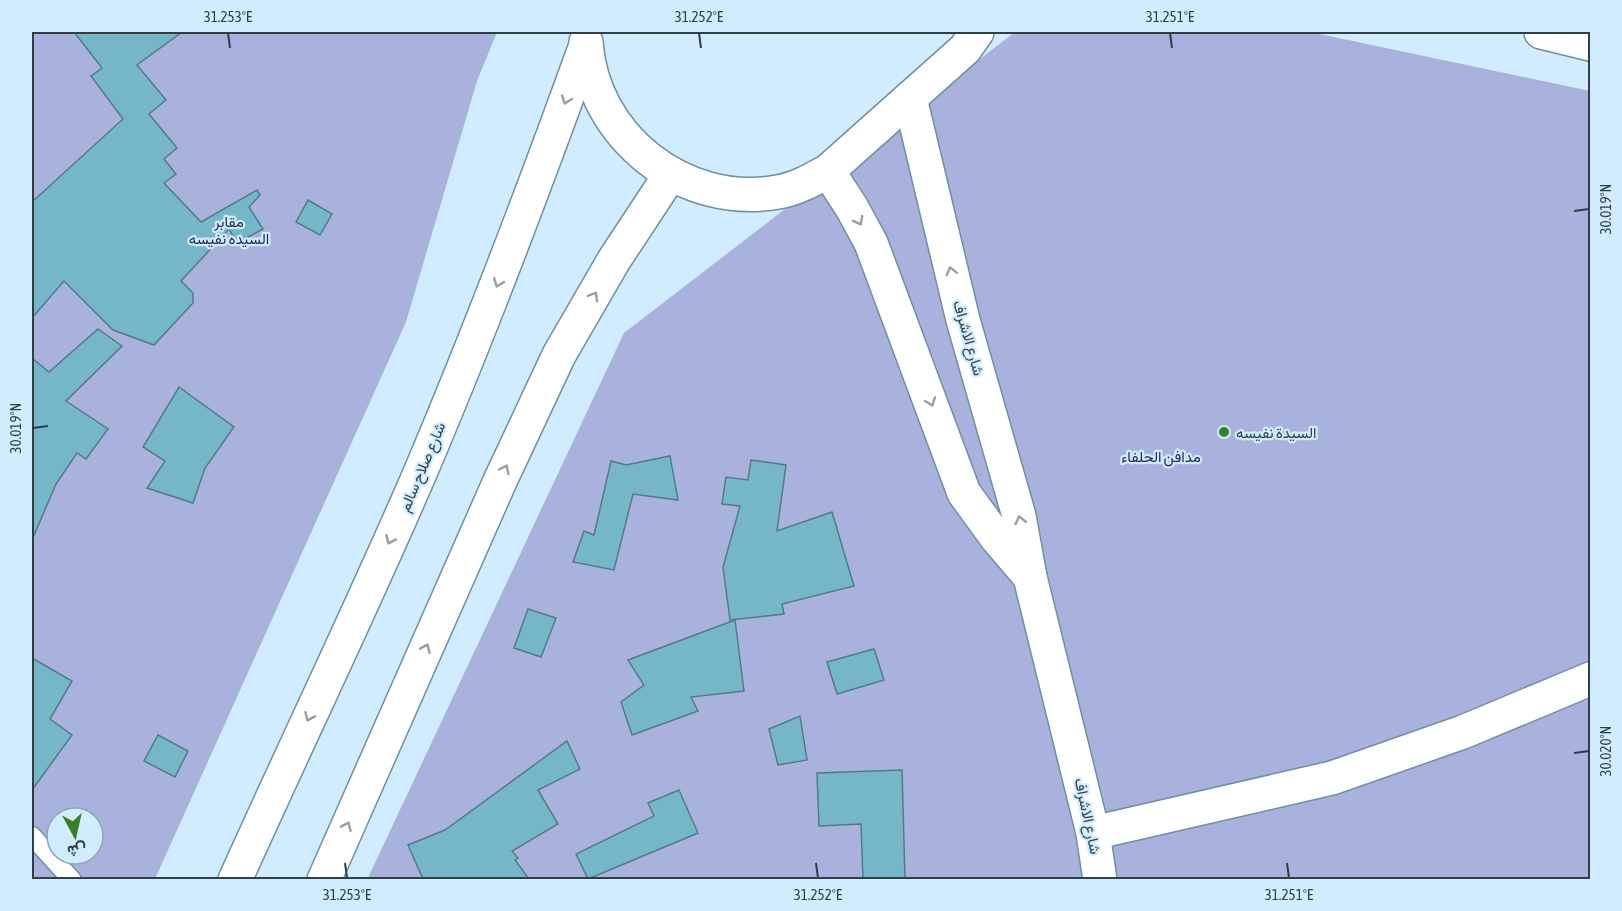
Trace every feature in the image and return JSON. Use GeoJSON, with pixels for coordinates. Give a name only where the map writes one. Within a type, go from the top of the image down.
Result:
{"type":"FeatureCollection","features":[{"type":"Feature","properties":{"kind":"main road"},"geometry":{"type":"LineString","coordinates":[[586,38],[596,88],[611,119],[627,141],[670,175],[695,186],[721,193],[749,195],[779,192],[804,184],[828,171],[965,49],[977,32]]}},
{"type":"Feature","properties":{"kind":"main road"},"geometry":{"type":"LineString","coordinates":[[1541,32],[1590,44]]}},
{"type":"Feature","properties":{"kind":"main road","name":"شارع صلاح سالم"},"geometry":{"type":"LineString","coordinates":[[235,879],[419,476],[483,322],[534,190],[586,38]]}},
{"type":"Feature","properties":{"kind":"main road","name":"شارع الاشراف"},"geometry":{"type":"LineString","coordinates":[[910,98],[963,320],[1017,506],[1030,577],[1093,833],[1100,879]]}},
{"type":"Feature","properties":{"kind":"main road","name":"شارع الاشراف"},"geometry":{"type":"LineString","coordinates":[[828,171],[871,243],[964,493],[996,537],[1030,577]]}},
{"type":"Feature","properties":{"kind":"main road"},"geometry":{"type":"LineString","coordinates":[[324,879],[500,481],[559,355],[614,260],[670,175]]}},
{"type":"Feature","properties":{"kind":"main road"},"geometry":{"type":"LineString","coordinates":[[1093,833],[1332,778],[1463,732],[1590,679]]}},
{"type":"Feature","properties":{"kind":"lane"},"geometry":{"type":"LineString","coordinates":[[32,836],[72,879]]}},
{"type":"Feature","properties":{"kind":"green space","name":"مقابر السيده نفيسه"},"geometry":{"type":"Polygon","coordinates":[[[32,32],[497,32],[477,81],[406,322],[155,879],[32,879],[32,32]]]}},
{"type":"Feature","properties":{"kind":"green space","name":"مدافن الحلفاء"},"geometry":{"type":"Polygon","coordinates":[[[1015,32],[1310,32],[1590,91],[1590,879],[367,880],[624,333],[1015,32]]]}},
{"type":"Feature","properties":{"kind":"building"},"geometry":{"type":"Polygon","coordinates":[[[74,32],[182,32],[137,65],[166,100],[149,114],[177,148],[164,159],[176,174],[164,183],[201,222],[257,190],[260,195],[249,207],[263,229],[237,243],[229,229],[181,281],[193,293],[193,303],[154,345],[113,330],[64,281],[32,318],[32,202],[123,119],[91,76],[102,68],[74,32]]]}},
{"type":"Feature","properties":{"kind":"building"},"geometry":{"type":"Polygon","coordinates":[[[308,200],[332,214],[320,235],[296,222],[308,200]]]}},
{"type":"Feature","properties":{"kind":"building"},"geometry":{"type":"Polygon","coordinates":[[[98,329],[122,346],[66,401],[108,429],[86,459],[77,453],[56,484],[32,540],[32,358],[49,372],[98,329]]]}},
{"type":"Feature","properties":{"kind":"building"},"geometry":{"type":"Polygon","coordinates":[[[179,387],[234,427],[205,468],[193,503],[147,488],[165,461],[143,447],[179,387]]]}},
{"type":"Feature","properties":{"kind":"building"},"geometry":{"type":"Polygon","coordinates":[[[670,456],[678,500],[633,494],[614,570],[573,562],[584,531],[594,535],[611,461],[626,465],[670,456]]]}},
{"type":"Feature","properties":{"kind":"building"},"geometry":{"type":"Polygon","coordinates":[[[751,460],[786,465],[777,531],[832,512],[854,586],[782,604],[784,614],[730,620],[723,567],[740,506],[722,504],[726,477],[748,480],[751,460]]]}},
{"type":"Feature","properties":{"kind":"building"},"geometry":{"type":"Polygon","coordinates":[[[528,609],[556,618],[541,657],[514,648],[528,609]]]}},
{"type":"Feature","properties":{"kind":"building"},"geometry":{"type":"Polygon","coordinates":[[[735,620],[744,691],[691,697],[698,711],[632,735],[621,702],[644,685],[628,660],[735,620]]]}},
{"type":"Feature","properties":{"kind":"building"},"geometry":{"type":"Polygon","coordinates":[[[874,649],[884,680],[837,694],[827,662],[874,649]]]}},
{"type":"Feature","properties":{"kind":"building"},"geometry":{"type":"Polygon","coordinates":[[[32,658],[72,681],[50,719],[72,735],[32,790],[32,658]]]}},
{"type":"Feature","properties":{"kind":"building"},"geometry":{"type":"Polygon","coordinates":[[[800,716],[807,760],[778,765],[769,729],[800,716]]]}},
{"type":"Feature","properties":{"kind":"building"},"geometry":{"type":"Polygon","coordinates":[[[158,735],[188,751],[175,777],[144,761],[158,735]]]}},
{"type":"Feature","properties":{"kind":"building"},"geometry":{"type":"Polygon","coordinates":[[[567,741],[580,769],[538,790],[558,824],[512,851],[518,858],[515,860],[529,879],[423,879],[408,845],[445,830],[567,741]]]}},
{"type":"Feature","properties":{"kind":"building"},"geometry":{"type":"Polygon","coordinates":[[[902,770],[905,879],[863,879],[861,824],[819,826],[817,773],[902,770]]]}},
{"type":"Feature","properties":{"kind":"building"},"geometry":{"type":"Polygon","coordinates":[[[679,790],[698,833],[588,879],[576,854],[654,816],[648,803],[679,790]]]}},
{"type":"Feature","properties":{"kind":"place","name":"السيدة نفيسه"},"geometry":{"type":"Point","coordinates":[1224,432]}}]}
